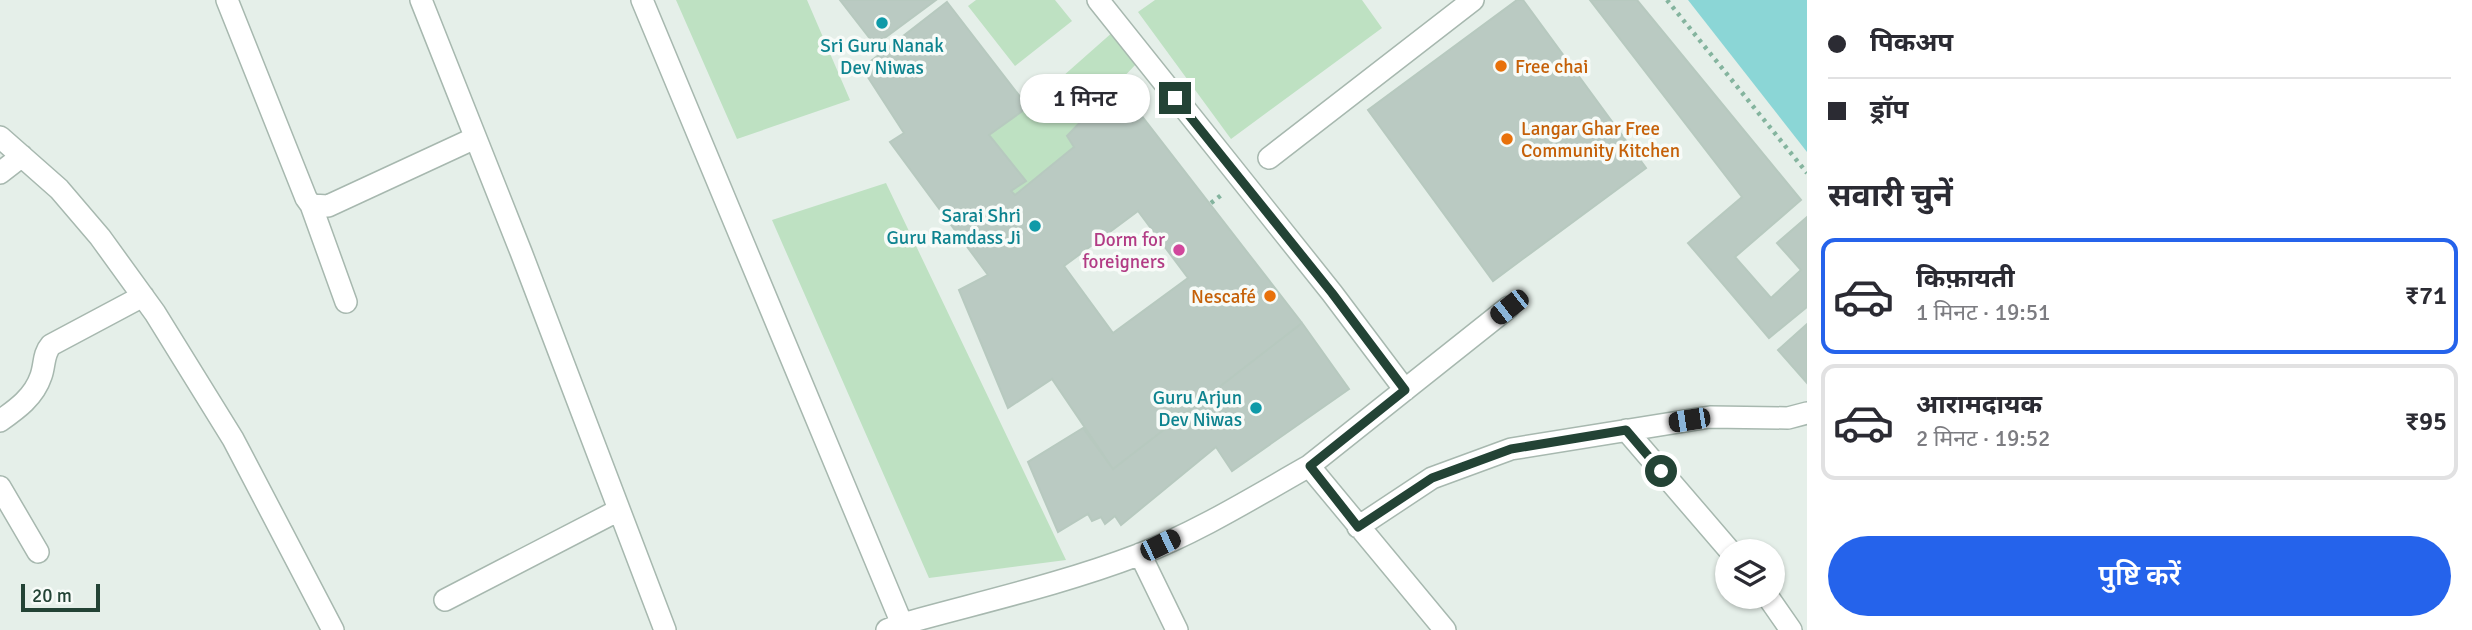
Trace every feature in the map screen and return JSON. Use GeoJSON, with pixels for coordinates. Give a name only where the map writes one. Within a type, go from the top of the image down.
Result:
{"type":"FeatureCollection","features":[{"type":"Feature","properties":{"kind":"street"},"geometry":{"type":"LineString","coordinates":[[227,0],[311,205],[346,302]]}},
{"type":"Feature","properties":{"kind":"street"},"geometry":{"type":"LineString","coordinates":[[421,0],[665,630]]}},
{"type":"Feature","properties":{"kind":"street"},"geometry":{"type":"LineString","coordinates":[[642,0],[894,627],[1061,581],[1140,554],[1218,517],[1310,466],[1509,307]]}},
{"type":"Feature","properties":{"kind":"street"},"geometry":{"type":"LineString","coordinates":[[1098,0],[1254,170],[1332,293],[1405,390]]}},
{"type":"Feature","properties":{"kind":"street"},"geometry":{"type":"LineString","coordinates":[[1254,170],[1473,0]]}},
{"type":"Feature","properties":{"kind":"street"},"geometry":{"type":"LineString","coordinates":[[0,137],[59,189],[100,237],[143,296],[233,439],[333,630]]}},
{"type":"Feature","properties":{"kind":"street"},"geometry":{"type":"LineString","coordinates":[[311,205],[327,206],[475,138]]}},
{"type":"Feature","properties":{"kind":"street"},"geometry":{"type":"LineString","coordinates":[[0,173],[22,156]]}},
{"type":"Feature","properties":{"kind":"street"},"geometry":{"type":"LineString","coordinates":[[0,421],[28,399],[41,377],[46,351],[51,345],[143,296]]}},
{"type":"Feature","properties":{"kind":"street"},"geometry":{"type":"LineString","coordinates":[[1358,527],[1432,478],[1511,449],[1710,417],[1788,418],[1807,413]]}},
{"type":"Feature","properties":{"kind":"street"},"geometry":{"type":"LineString","coordinates":[[1626,430],[1720,539]]}},
{"type":"Feature","properties":{"kind":"street"},"geometry":{"type":"LineString","coordinates":[[1310,466],[1445,630]]}},
{"type":"Feature","properties":{"kind":"street"},"geometry":{"type":"LineString","coordinates":[[0,487],[38,552]]}},
{"type":"Feature","properties":{"kind":"street"},"geometry":{"type":"LineString","coordinates":[[445,600],[619,510]]}},
{"type":"Feature","properties":{"kind":"street"},"geometry":{"type":"LineString","coordinates":[[1140,554],[1177,630]]}},
{"type":"Feature","properties":{"kind":"street"},"geometry":{"type":"LineString","coordinates":[[1776,609],[1791,630]]}},
{"type":"Feature","properties":{"kind":"path"},"geometry":{"type":"LineString","coordinates":[[1667,0],[1807,173]]}},
{"type":"Feature","properties":{"kind":"green space"},"geometry":{"type":"Polygon","coordinates":[[[676,0],[807,0],[850,100],[737,139],[676,0]]]}},
{"type":"Feature","properties":{"kind":"green space"},"geometry":{"type":"Polygon","coordinates":[[[976,0],[1055,0],[1072,21],[1015,66],[968,6],[976,0]]]}},
{"type":"Feature","properties":{"kind":"green space"},"geometry":{"type":"Polygon","coordinates":[[[1155,0],[1362,0],[1382,28],[1231,139],[1138,12],[1155,0]]]}},
{"type":"Feature","properties":{"kind":"green space"},"geometry":{"type":"Polygon","coordinates":[[[1114,31],[1139,61],[1067,136],[1074,147],[1015,195],[1011,191],[1026,181],[989,135],[1028,107],[1114,31]]]}},
{"type":"Feature","properties":{"kind":"green space"},"geometry":{"type":"Polygon","coordinates":[[[886,183],[1066,560],[929,578],[772,220],[886,183]]]}},
{"type":"Feature","properties":{"kind":"water"},"geometry":{"type":"Polygon","coordinates":[[[1688,0],[1807,0],[1807,152],[1688,0]]]}},
{"type":"Feature","properties":{"kind":"building","name":"Sri Guru Nanak Dev Niwas"},"geometry":{"type":"Polygon","coordinates":[[[840,0],[936,0],[875,45],[840,0]]]}},
{"type":"Feature","properties":{"kind":"building","name":"Langar Ghar Free Community Kitchen"},"geometry":{"type":"Polygon","coordinates":[[[1517,0],[1523,0],[1646,168],[1493,281],[1368,110],[1517,0]]]}},
{"type":"Feature","properties":{"kind":"building"},"geometry":{"type":"Polygon","coordinates":[[[1590,0],[1637,0],[1801,200],[1735,257],[1771,298],[1801,270],[1777,243],[1807,217],[1807,307],[1769,338],[1688,243],[1742,197],[1590,0]]]}},
{"type":"Feature","properties":{"kind":"building","name":"Sarai Shri Guru Ramdass Ji"},"geometry":{"type":"Polygon","coordinates":[[[947,2],[1028,107],[989,135],[1026,181],[1011,191],[1015,195],[1074,147],[1067,136],[1117,84],[1302,323],[1113,469],[1052,379],[1008,408],[959,290],[988,275],[890,142],[904,133],[862,68],[947,2]],[[1138,211],[1064,266],[1113,333],[1188,278],[1138,211]]]}},
{"type":"Feature","properties":{"kind":"building","name":"Guru Arjun Dev Niwas"},"geometry":{"type":"Polygon","coordinates":[[[1302,323],[1349,389],[1232,471],[1216,447],[1121,525],[1115,516],[1105,524],[1101,517],[1092,521],[1088,514],[1058,532],[1028,462],[1083,428],[1113,469],[1302,323]]]}},
{"type":"Feature","properties":{"kind":"building"},"geometry":{"type":"Polygon","coordinates":[[[1807,324],[1807,383],[1778,350],[1807,324]]]}},
{"type":"Feature","properties":{"kind":"place","name":"Sri Guru Nanak Dev Niwas"},"geometry":{"type":"Point","coordinates":[882,23]}},
{"type":"Feature","properties":{"kind":"place","name":"Free chai"},"geometry":{"type":"Point","coordinates":[1501,66]}},
{"type":"Feature","properties":{"kind":"place","name":"Langar Ghar Free Community Kitchen"},"geometry":{"type":"Point","coordinates":[1507,139]}},
{"type":"Feature","properties":{"kind":"place","name":"Sarai Shri Guru Ramdass Ji"},"geometry":{"type":"Point","coordinates":[1035,226]}},
{"type":"Feature","properties":{"kind":"place","name":"Dorm for foreigners"},"geometry":{"type":"Point","coordinates":[1179,250]}},
{"type":"Feature","properties":{"kind":"place","name":"Nescafé"},"geometry":{"type":"Point","coordinates":[1270,296]}},
{"type":"Feature","properties":{"kind":"place","name":"Guru Arjun Dev Niwas"},"geometry":{"type":"Point","coordinates":[1256,408]}},
{"type":"Feature","properties":{"kind":"route"},"geometry":{"type":"LineString","coordinates":[[1175,98],[1332,293],[1405,390],[1310,466],[1358,527],[1432,478],[1511,449],[1626,430],[1661,471]]}}]}
